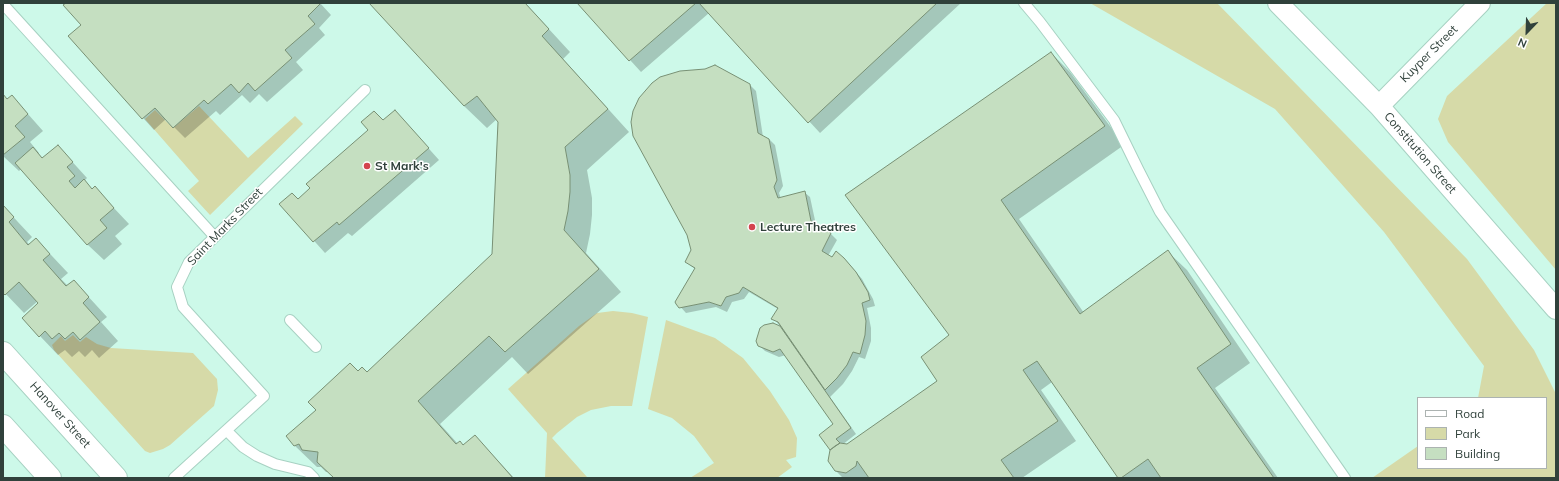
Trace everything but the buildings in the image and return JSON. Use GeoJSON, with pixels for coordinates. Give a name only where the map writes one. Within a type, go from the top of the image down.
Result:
{"type":"FeatureCollection","features":[{"type":"Feature","properties":{"kind":"street","name":"Constitution Street"},"geometry":{"type":"LineString","coordinates":[[1278,3],[1379,106],[1556,309]]}},
{"type":"Feature","properties":{"kind":"street","name":"Kuyper Street"},"geometry":{"type":"LineString","coordinates":[[1379,106],[1480,3]]}},
{"type":"Feature","properties":{"kind":"street","name":"Hanover Street"},"geometry":{"type":"LineString","coordinates":[[3,353],[116,478]]}},
{"type":"Feature","properties":{"kind":"street"},"geometry":{"type":"LineString","coordinates":[[3,426],[50,478]]}},
{"type":"Feature","properties":{"kind":"lane"},"geometry":{"type":"LineString","coordinates":[[1024,3],[1114,120],[1160,212],[1345,478]]}},
{"type":"Feature","properties":{"kind":"lane"},"geometry":{"type":"LineString","coordinates":[[3,4],[214,236]]}},
{"type":"Feature","properties":{"kind":"lane","name":"Saint Marks Street"},"geometry":{"type":"LineString","coordinates":[[174,478],[264,396],[183,307],[177,287],[189,262],[365,90]]}},
{"type":"Feature","properties":{"kind":"lane"},"geometry":{"type":"LineString","coordinates":[[290,320],[316,347]]}},
{"type":"Feature","properties":{"kind":"lane"},"geometry":{"type":"LineString","coordinates":[[226,431],[242,447],[257,456],[276,464],[308,472],[314,478]]}},
{"type":"Feature","properties":{"kind":"green space"},"geometry":{"type":"Polygon","coordinates":[[[1090,3],[1217,3],[1467,259],[1534,350],[1556,394],[1556,478],[1372,478],[1417,447],[1417,469],[1547,469],[1547,397],[1478,397],[1484,366],[1384,232],[1275,109],[1090,3]]]}},
{"type":"Feature","properties":{"kind":"green space"},"geometry":{"type":"Polygon","coordinates":[[[1547,3],[1556,3],[1556,270],[1448,142],[1438,119],[1447,96],[1547,3]]]}},
{"type":"Feature","properties":{"kind":"green space"},"geometry":{"type":"Polygon","coordinates":[[[199,106],[248,158],[295,116],[303,124],[210,215],[188,191],[199,181],[145,119],[155,110],[173,128],[199,106]]]}},
{"type":"Feature","properties":{"kind":"green space"},"geometry":{"type":"Polygon","coordinates":[[[613,311],[632,313],[648,317],[632,406],[611,406],[591,410],[577,417],[557,433],[552,438],[587,477],[545,478],[547,433],[508,389],[579,326],[597,313],[613,311]]]}},
{"type":"Feature","properties":{"kind":"green space"},"geometry":{"type":"Polygon","coordinates":[[[666,320],[715,338],[743,358],[770,391],[789,420],[797,438],[796,457],[786,460],[792,467],[777,478],[690,478],[714,463],[694,436],[672,418],[648,409],[666,320]]]}},
{"type":"Feature","properties":{"kind":"green space"},"geometry":{"type":"Polygon","coordinates":[[[73,335],[80,342],[86,337],[97,344],[111,348],[193,353],[217,379],[218,390],[214,406],[170,445],[150,453],[145,451],[54,350],[52,345],[61,336],[65,341],[73,335]]]}},
{"type":"Feature","properties":{"kind":"place","name":"St Mark's"},"geometry":{"type":"Point","coordinates":[367,166]}},
{"type":"Feature","properties":{"kind":"place","name":"Lecture Theatres"},"geometry":{"type":"Point","coordinates":[752,227]}}]}
